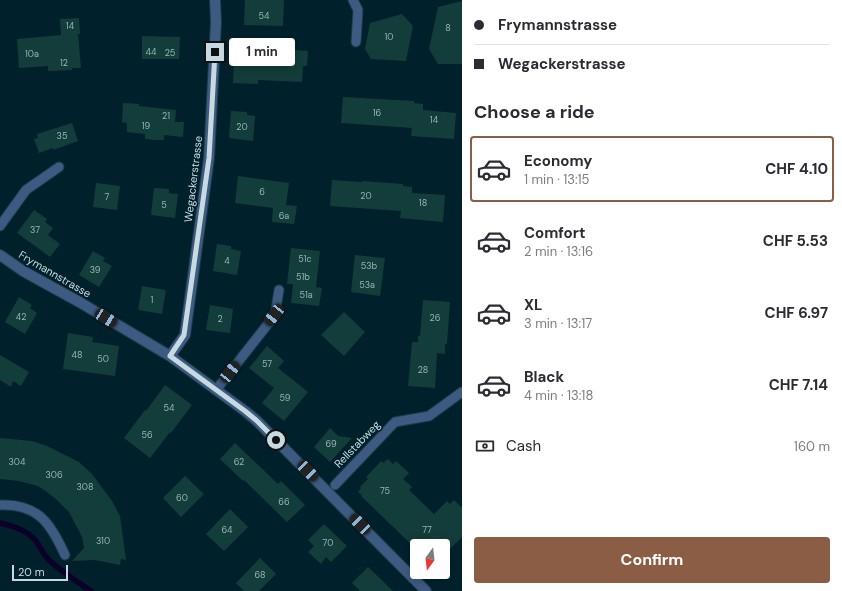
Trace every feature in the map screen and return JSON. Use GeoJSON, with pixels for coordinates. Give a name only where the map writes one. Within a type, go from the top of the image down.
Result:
{"type":"FeatureCollection","features":[{"type":"Feature","properties":{"kind":"street","name":"Wegackerstrasse"},"geometry":{"type":"LineString","coordinates":[[170,356],[184,335],[209,158],[216,22],[215,0]]}},
{"type":"Feature","properties":{"kind":"street","name":"Frymannstrasse"},"geometry":{"type":"LineString","coordinates":[[0,255],[23,271],[81,302],[170,356],[256,420],[422,590]]}},
{"type":"Feature","properties":{"kind":"lane"},"geometry":{"type":"LineString","coordinates":[[353,0],[358,10],[356,42]]}},
{"type":"Feature","properties":{"kind":"lane"},"geometry":{"type":"LineString","coordinates":[[0,226],[26,190],[59,167]]}},
{"type":"Feature","properties":{"kind":"lane"},"geometry":{"type":"LineString","coordinates":[[216,390],[274,315],[279,290]]}},
{"type":"Feature","properties":{"kind":"lane","name":"Rellstabweg"},"geometry":{"type":"LineString","coordinates":[[334,485],[395,422],[429,416],[462,392]]}},
{"type":"Feature","properties":{"kind":"lane"},"geometry":{"type":"LineString","coordinates":[[0,505],[16,506],[28,509],[40,516],[49,525],[66,555]]}},
{"type":"Feature","properties":{"kind":"building"},"geometry":{"type":"Polygon","coordinates":[[[245,0],[284,0],[283,26],[244,25],[245,0]]]}},
{"type":"Feature","properties":{"kind":"building"},"geometry":{"type":"Polygon","coordinates":[[[462,1],[462,64],[438,64],[429,49],[438,7],[462,1]]]}},
{"type":"Feature","properties":{"kind":"building"},"geometry":{"type":"Polygon","coordinates":[[[402,14],[413,26],[406,61],[371,59],[365,49],[370,23],[402,14]]]}},
{"type":"Feature","properties":{"kind":"building"},"geometry":{"type":"Polygon","coordinates":[[[79,18],[80,34],[78,34],[81,68],[48,71],[48,66],[19,68],[17,39],[61,35],[60,19],[79,18]]]}},
{"type":"Feature","properties":{"kind":"building"},"geometry":{"type":"Polygon","coordinates":[[[142,36],[180,37],[179,59],[142,59],[142,36]]]}},
{"type":"Feature","properties":{"kind":"building"},"geometry":{"type":"Polygon","coordinates":[[[281,49],[308,51],[307,66],[303,66],[302,82],[258,80],[258,84],[233,83],[234,55],[249,55],[249,59],[280,61],[281,49]]]}},
{"type":"Feature","properties":{"kind":"building"},"geometry":{"type":"Polygon","coordinates":[[[343,97],[414,101],[414,103],[423,104],[423,110],[456,113],[454,139],[411,136],[412,128],[341,123],[343,97]]]}},
{"type":"Feature","properties":{"kind":"building"},"geometry":{"type":"Polygon","coordinates":[[[123,103],[176,110],[175,122],[184,122],[183,137],[164,135],[164,140],[155,140],[145,139],[145,134],[127,132],[127,123],[122,122],[123,103]]]}},
{"type":"Feature","properties":{"kind":"building"},"geometry":{"type":"Polygon","coordinates":[[[231,111],[247,112],[247,115],[255,116],[253,141],[229,138],[231,111]]]}},
{"type":"Feature","properties":{"kind":"building"},"geometry":{"type":"Polygon","coordinates":[[[72,123],[78,141],[53,150],[53,148],[39,153],[34,139],[38,138],[37,134],[72,123]]]}},
{"type":"Feature","properties":{"kind":"building"},"geometry":{"type":"Polygon","coordinates":[[[238,176],[289,183],[286,205],[297,206],[294,224],[272,222],[273,208],[235,203],[238,176]]]}},
{"type":"Feature","properties":{"kind":"building"},"geometry":{"type":"Polygon","coordinates":[[[332,180],[403,184],[403,186],[412,187],[412,193],[445,195],[443,222],[400,218],[401,211],[330,206],[332,180]]]}},
{"type":"Feature","properties":{"kind":"building"},"geometry":{"type":"Polygon","coordinates":[[[96,183],[120,186],[117,210],[93,207],[96,183]]]}},
{"type":"Feature","properties":{"kind":"building"},"geometry":{"type":"Polygon","coordinates":[[[154,188],[169,189],[169,193],[178,194],[175,218],[151,215],[154,188]]]}},
{"type":"Feature","properties":{"kind":"building"},"geometry":{"type":"Polygon","coordinates":[[[34,210],[47,219],[45,222],[53,228],[48,235],[60,244],[50,257],[17,233],[34,210]]]}},
{"type":"Feature","properties":{"kind":"building"},"geometry":{"type":"Polygon","coordinates":[[[217,244],[231,246],[231,249],[241,251],[237,275],[213,271],[217,244]]]}},
{"type":"Feature","properties":{"kind":"building"},"geometry":{"type":"Polygon","coordinates":[[[291,248],[320,251],[316,287],[322,288],[319,306],[291,303],[293,284],[287,284],[291,248]]]}},
{"type":"Feature","properties":{"kind":"building"},"geometry":{"type":"Polygon","coordinates":[[[93,251],[105,258],[103,261],[112,266],[99,287],[79,275],[93,251]]]}},
{"type":"Feature","properties":{"kind":"building"},"geometry":{"type":"Polygon","coordinates":[[[355,255],[385,258],[380,296],[351,292],[355,255]]]}},
{"type":"Feature","properties":{"kind":"building"},"geometry":{"type":"Polygon","coordinates":[[[142,286],[166,290],[162,314],[138,310],[142,286]]]}},
{"type":"Feature","properties":{"kind":"building"},"geometry":{"type":"Polygon","coordinates":[[[19,297],[32,305],[30,308],[37,313],[25,334],[5,322],[19,297]]]}},
{"type":"Feature","properties":{"kind":"building"},"geometry":{"type":"Polygon","coordinates":[[[423,300],[450,302],[447,344],[445,344],[445,354],[437,353],[435,388],[408,386],[412,342],[418,342],[418,336],[420,336],[423,300]]]}},
{"type":"Feature","properties":{"kind":"building"},"geometry":{"type":"Polygon","coordinates":[[[210,305],[233,309],[230,333],[206,330],[210,305]]]}},
{"type":"Feature","properties":{"kind":"building"},"geometry":{"type":"Polygon","coordinates":[[[344,312],[365,332],[344,356],[321,335],[344,312]]]}},
{"type":"Feature","properties":{"kind":"building"},"geometry":{"type":"Polygon","coordinates":[[[68,333],[93,337],[92,342],[119,346],[115,376],[63,369],[68,333]]]}},
{"type":"Feature","properties":{"kind":"building"},"geometry":{"type":"Polygon","coordinates":[[[267,346],[284,361],[278,368],[308,392],[284,421],[262,403],[274,388],[249,368],[267,346]]]}},
{"type":"Feature","properties":{"kind":"building"},"geometry":{"type":"Polygon","coordinates":[[[0,355],[29,372],[21,386],[13,381],[11,387],[0,380],[0,355]]]}},
{"type":"Feature","properties":{"kind":"building"},"geometry":{"type":"Polygon","coordinates":[[[165,385],[192,405],[150,458],[124,438],[165,385]]]}},
{"type":"Feature","properties":{"kind":"building"},"geometry":{"type":"Polygon","coordinates":[[[330,428],[338,436],[352,438],[330,462],[314,447],[330,428]]]}},
{"type":"Feature","properties":{"kind":"building"},"geometry":{"type":"Polygon","coordinates":[[[0,438],[32,441],[47,446],[79,462],[92,474],[112,501],[120,516],[126,560],[121,559],[120,565],[95,560],[72,561],[84,548],[82,537],[69,512],[57,500],[38,486],[19,481],[0,479],[0,438]]]}},
{"type":"Feature","properties":{"kind":"building"},"geometry":{"type":"Polygon","coordinates":[[[235,443],[278,484],[281,481],[305,505],[287,522],[220,459],[235,443]]]}},
{"type":"Feature","properties":{"kind":"building"},"geometry":{"type":"Polygon","coordinates":[[[388,459],[393,464],[396,461],[409,473],[403,479],[412,487],[409,490],[434,514],[447,501],[450,504],[454,500],[462,508],[462,537],[450,549],[450,539],[410,539],[410,543],[361,496],[362,495],[358,492],[361,488],[360,487],[368,479],[366,477],[381,461],[383,463],[388,459]]]}},
{"type":"Feature","properties":{"kind":"building"},"geometry":{"type":"Polygon","coordinates":[[[185,476],[204,494],[181,517],[163,498],[185,476]]]}},
{"type":"Feature","properties":{"kind":"building"},"geometry":{"type":"Polygon","coordinates":[[[230,509],[248,527],[224,551],[206,534],[230,509]]]}},
{"type":"Feature","properties":{"kind":"building"},"geometry":{"type":"Polygon","coordinates":[[[324,524],[347,546],[331,562],[326,557],[321,564],[308,552],[314,546],[308,540],[324,524]]]}},
{"type":"Feature","properties":{"kind":"building"},"geometry":{"type":"Polygon","coordinates":[[[260,558],[276,574],[259,591],[244,591],[236,583],[260,558]]]}},
{"type":"Feature","properties":{"kind":"building"},"geometry":{"type":"Polygon","coordinates":[[[368,567],[393,591],[360,591],[352,583],[368,567]]]}},
{"type":"Feature","properties":{"kind":"waterway"},"geometry":{"type":"LineString","coordinates":[[0,523],[24,531],[36,541],[53,564],[91,591]]}},
{"type":"Feature","properties":{"kind":"route"},"geometry":{"type":"LineString","coordinates":[[215,52],[209,158],[184,335],[170,356],[245,411],[276,440]]}}]}
